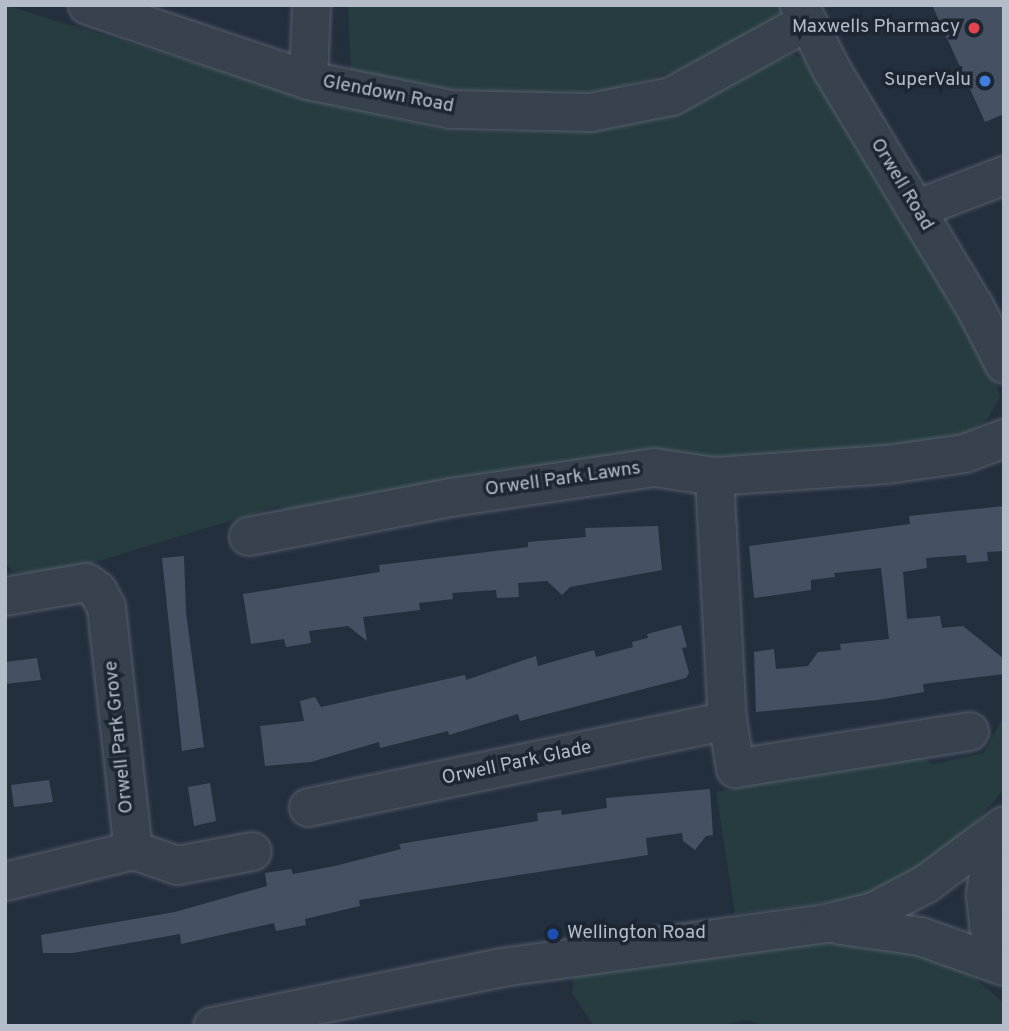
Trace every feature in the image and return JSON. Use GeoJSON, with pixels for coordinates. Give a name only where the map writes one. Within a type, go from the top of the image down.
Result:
{"type":"FeatureCollection","features":[{"type":"Feature","properties":{"kind":"street","name":"Glendown Road"},"geometry":{"type":"LineString","coordinates":[[87,5],[308,80],[450,109],[590,112],[671,96],[803,13]]}},
{"type":"Feature","properties":{"kind":"street"},"geometry":{"type":"LineString","coordinates":[[308,80],[311,5]]}},
{"type":"Feature","properties":{"kind":"street","name":"Orwell Road"},"geometry":{"type":"LineString","coordinates":[[803,13],[1004,364]]}},
{"type":"Feature","properties":{"kind":"street"},"geometry":{"type":"LineString","coordinates":[[915,209],[1004,175]]}},
{"type":"Feature","properties":{"kind":"street","name":"Orwell Park Lawns"},"geometry":{"type":"LineString","coordinates":[[248,536],[451,497],[654,467],[714,476],[886,464],[964,453],[1004,438]]}},
{"type":"Feature","properties":{"kind":"street"},"geometry":{"type":"LineString","coordinates":[[714,476],[727,720],[735,768],[969,731]]}},
{"type":"Feature","properties":{"kind":"street","name":"Orwell Park Grove"},"geometry":{"type":"LineString","coordinates":[[5,596],[86,582],[97,590],[106,607],[133,850]]}},
{"type":"Feature","properties":{"kind":"street","name":"Orwell Park Glade"},"geometry":{"type":"LineString","coordinates":[[308,807],[727,720]]}},
{"type":"Feature","properties":{"kind":"street"},"geometry":{"type":"LineString","coordinates":[[212,1026],[501,967],[825,923],[873,911],[926,883],[1004,825]]}},
{"type":"Feature","properties":{"kind":"street"},"geometry":{"type":"LineString","coordinates":[[1004,832],[989,866],[985,895],[988,925],[1004,965]]}},
{"type":"Feature","properties":{"kind":"street"},"geometry":{"type":"LineString","coordinates":[[5,881],[133,850],[177,864],[252,851]]}},
{"type":"Feature","properties":{"kind":"street"},"geometry":{"type":"LineString","coordinates":[[825,923],[920,936],[1004,965]]}},
{"type":"Feature","properties":{"kind":"green space"},"geometry":{"type":"Polygon","coordinates":[[[5,5],[296,94],[452,132],[573,131],[656,118],[792,54],[811,61],[879,186],[993,371],[1000,397],[988,418],[971,432],[879,454],[292,516],[279,506],[46,577],[12,571],[5,562],[5,5]]]}},
{"type":"Feature","properties":{"kind":"green space"},"geometry":{"type":"Polygon","coordinates":[[[348,5],[781,5],[781,12],[772,23],[679,70],[588,96],[453,90],[351,71],[348,5]]]}},
{"type":"Feature","properties":{"kind":"green space"},"geometry":{"type":"Polygon","coordinates":[[[1004,715],[1004,789],[958,844],[909,884],[846,900],[735,914],[716,792],[914,754],[934,764],[984,753],[1004,715]]]}},
{"type":"Feature","properties":{"kind":"green space"},"geometry":{"type":"Polygon","coordinates":[[[869,936],[959,965],[1004,1003],[1004,1026],[768,1026],[746,1020],[720,1026],[594,1026],[572,993],[574,975],[869,936]]]}},
{"type":"Feature","properties":{"kind":"building"},"geometry":{"type":"Polygon","coordinates":[[[932,5],[1004,5],[1004,114],[985,122],[932,5]]]}},
{"type":"Feature","properties":{"kind":"building"},"geometry":{"type":"Polygon","coordinates":[[[1004,506],[1004,551],[987,552],[988,561],[967,563],[966,555],[926,558],[927,568],[903,572],[907,619],[940,616],[942,628],[963,626],[1004,659],[1004,674],[923,684],[924,692],[878,700],[756,712],[754,652],[774,649],[776,669],[808,666],[818,652],[841,650],[840,644],[889,639],[881,568],[834,573],[835,577],[811,580],[811,590],[754,598],[749,546],[910,524],[909,516],[1004,506]]]}},
{"type":"Feature","properties":{"kind":"building"},"geometry":{"type":"Polygon","coordinates":[[[658,526],[662,570],[570,587],[562,595],[547,581],[518,583],[519,597],[497,598],[496,590],[452,593],[453,599],[419,603],[420,610],[363,617],[367,641],[348,626],[309,631],[311,643],[286,647],[284,639],[251,644],[243,594],[380,572],[379,565],[528,547],[528,542],[586,537],[585,528],[658,526]]]}},
{"type":"Feature","properties":{"kind":"building"},"geometry":{"type":"Polygon","coordinates":[[[184,556],[186,612],[204,747],[182,751],[162,558],[184,556]]]}},
{"type":"Feature","properties":{"kind":"building"},"geometry":{"type":"Polygon","coordinates":[[[681,625],[687,647],[682,648],[689,673],[686,678],[520,721],[518,714],[449,735],[448,731],[380,748],[379,742],[311,762],[265,766],[260,726],[304,721],[300,701],[315,697],[321,707],[465,675],[466,680],[536,656],[538,666],[594,650],[596,657],[633,647],[632,642],[648,638],[647,634],[681,625]]]}},
{"type":"Feature","properties":{"kind":"building"},"geometry":{"type":"Polygon","coordinates":[[[37,658],[41,680],[5,684],[5,662],[37,658]]]}},
{"type":"Feature","properties":{"kind":"building"},"geometry":{"type":"Polygon","coordinates":[[[49,780],[53,802],[14,807],[11,785],[49,780]]]}},
{"type":"Feature","properties":{"kind":"building"},"geometry":{"type":"Polygon","coordinates":[[[210,783],[216,821],[194,826],[188,787],[210,783]]]}},
{"type":"Feature","properties":{"kind":"building"},"geometry":{"type":"Polygon","coordinates":[[[710,789],[713,835],[706,836],[695,850],[683,841],[682,833],[646,838],[648,855],[359,900],[360,906],[305,919],[306,925],[276,931],[274,923],[181,944],[180,934],[73,953],[43,953],[41,935],[175,912],[267,886],[265,873],[291,869],[293,874],[335,866],[401,849],[399,844],[538,821],[537,813],[561,810],[562,815],[607,808],[606,798],[710,789]]]}},
{"type":"Feature","properties":{"kind":"place","name":"Maxwells Pharmacy"},"geometry":{"type":"Point","coordinates":[974,28]}},
{"type":"Feature","properties":{"kind":"place","name":"SuperValu"},"geometry":{"type":"Point","coordinates":[985,81]}},
{"type":"Feature","properties":{"kind":"place","name":"Wellington Road"},"geometry":{"type":"Point","coordinates":[553,934]}}]}
